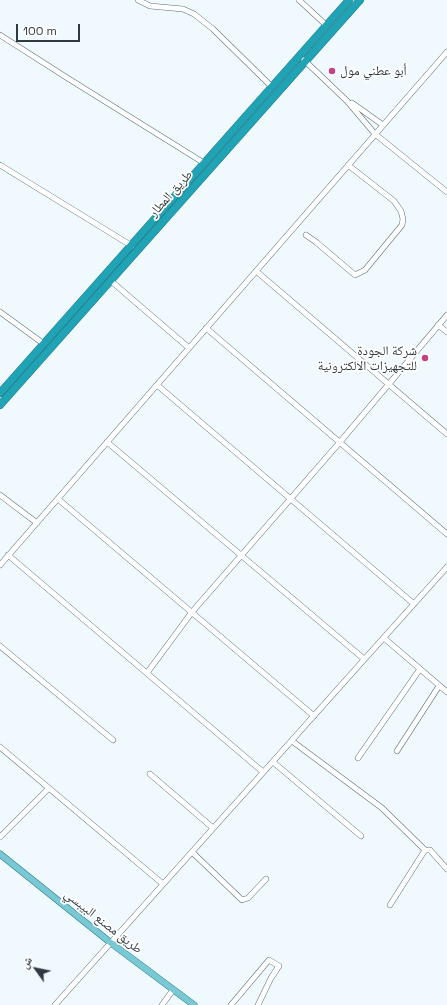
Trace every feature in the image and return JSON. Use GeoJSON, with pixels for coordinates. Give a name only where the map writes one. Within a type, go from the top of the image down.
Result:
{"type":"FeatureCollection","features":[{"type":"Feature","properties":{"kind":"highway","name":"طريق المطار"},"geometry":{"type":"LineString","coordinates":[[0,405],[132,246],[348,0]]}},
{"type":"Feature","properties":{"kind":"highway","name":"طريق المطار"},"geometry":{"type":"LineString","coordinates":[[0,394],[44,344],[111,281],[360,0]]}},
{"type":"Feature","properties":{"kind":"main road","name":"طريق مصنع البيبسي"},"geometry":{"type":"LineString","coordinates":[[0,854],[111,943],[194,1005]]}},
{"type":"Feature","properties":{"kind":"street"},"geometry":{"type":"LineString","coordinates":[[138,0],[148,2],[159,7],[182,9],[194,14],[213,29],[271,86]]}},
{"type":"Feature","properties":{"kind":"street"},"geometry":{"type":"LineString","coordinates":[[299,0],[326,25]]}},
{"type":"Feature","properties":{"kind":"street"},"geometry":{"type":"LineString","coordinates":[[0,35],[204,163]]}},
{"type":"Feature","properties":{"kind":"street"},"geometry":{"type":"LineString","coordinates":[[0,565],[447,52]]}},
{"type":"Feature","properties":{"kind":"street"},"geometry":{"type":"LineString","coordinates":[[299,56],[347,101],[376,134],[447,192]]}},
{"type":"Feature","properties":{"kind":"street"},"geometry":{"type":"LineString","coordinates":[[347,101],[383,125]]}},
{"type":"Feature","properties":{"kind":"street"},"geometry":{"type":"LineString","coordinates":[[0,165],[132,246]]}},
{"type":"Feature","properties":{"kind":"street"},"geometry":{"type":"LineString","coordinates":[[306,235],[355,275],[365,270],[402,225],[403,219],[401,211],[394,201],[348,165]]}},
{"type":"Feature","properties":{"kind":"street"},"geometry":{"type":"LineString","coordinates":[[256,271],[447,434]]}},
{"type":"Feature","properties":{"kind":"street"},"geometry":{"type":"LineString","coordinates":[[111,281],[189,348]]}},
{"type":"Feature","properties":{"kind":"street"},"geometry":{"type":"LineString","coordinates":[[0,312],[44,344]]}},
{"type":"Feature","properties":{"kind":"street"},"geometry":{"type":"LineString","coordinates":[[147,673],[192,612],[340,442],[447,314]]}},
{"type":"Feature","properties":{"kind":"street"},"geometry":{"type":"LineString","coordinates":[[438,325],[447,332]]}},
{"type":"Feature","properties":{"kind":"street"},"geometry":{"type":"LineString","coordinates":[[206,328],[447,534]]}},
{"type":"Feature","properties":{"kind":"street"},"geometry":{"type":"LineString","coordinates":[[157,385],[414,604]]}},
{"type":"Feature","properties":{"kind":"street"},"geometry":{"type":"LineString","coordinates":[[108,442],[364,659]]}},
{"type":"Feature","properties":{"kind":"street"},"geometry":{"type":"LineString","coordinates":[[0,495],[37,523]]}},
{"type":"Feature","properties":{"kind":"street"},"geometry":{"type":"LineString","coordinates":[[58,498],[314,716]]}},
{"type":"Feature","properties":{"kind":"street"},"geometry":{"type":"LineString","coordinates":[[8,555],[264,772]]}},
{"type":"Feature","properties":{"kind":"street"},"geometry":{"type":"LineString","coordinates":[[55,1005],[447,567]]}},
{"type":"Feature","properties":{"kind":"street"},"geometry":{"type":"LineString","coordinates":[[384,638],[447,692]]}},
{"type":"Feature","properties":{"kind":"street"},"geometry":{"type":"LineString","coordinates":[[0,646],[113,740]]}},
{"type":"Feature","properties":{"kind":"street"},"geometry":{"type":"LineString","coordinates":[[358,758],[420,669]]}},
{"type":"Feature","properties":{"kind":"street"},"geometry":{"type":"LineString","coordinates":[[397,751],[439,686]]}},
{"type":"Feature","properties":{"kind":"street"},"geometry":{"type":"LineString","coordinates":[[292,741],[382,808],[425,850],[430,850],[447,869]]}},
{"type":"Feature","properties":{"kind":"street"},"geometry":{"type":"LineString","coordinates":[[0,747],[163,884]]}},
{"type":"Feature","properties":{"kind":"street"},"geometry":{"type":"LineString","coordinates":[[273,762],[361,836]]}},
{"type":"Feature","properties":{"kind":"street"},"geometry":{"type":"LineString","coordinates":[[150,774],[213,828]]}},
{"type":"Feature","properties":{"kind":"street"},"geometry":{"type":"LineString","coordinates":[[0,837],[49,788]]}},
{"type":"Feature","properties":{"kind":"street"},"geometry":{"type":"LineString","coordinates":[[390,905],[425,850]]}},
{"type":"Feature","properties":{"kind":"street"},"geometry":{"type":"LineString","coordinates":[[192,852],[242,900],[248,898],[266,879]]}},
{"type":"Feature","properties":{"kind":"street"},"geometry":{"type":"LineString","coordinates":[[231,1005],[269,960],[279,966],[271,978],[258,1005]]}},
{"type":"Feature","properties":{"kind":"street"},"geometry":{"type":"LineString","coordinates":[[162,1005],[173,990]]}},
{"type":"Feature","properties":{"kind":"place","name":"أبو عطني مول"},"geometry":{"type":"Point","coordinates":[332,71]}},
{"type":"Feature","properties":{"kind":"place","name":"شركة الجودة للتجهيزات الالكترونية"},"geometry":{"type":"Point","coordinates":[425,358]}}]}
